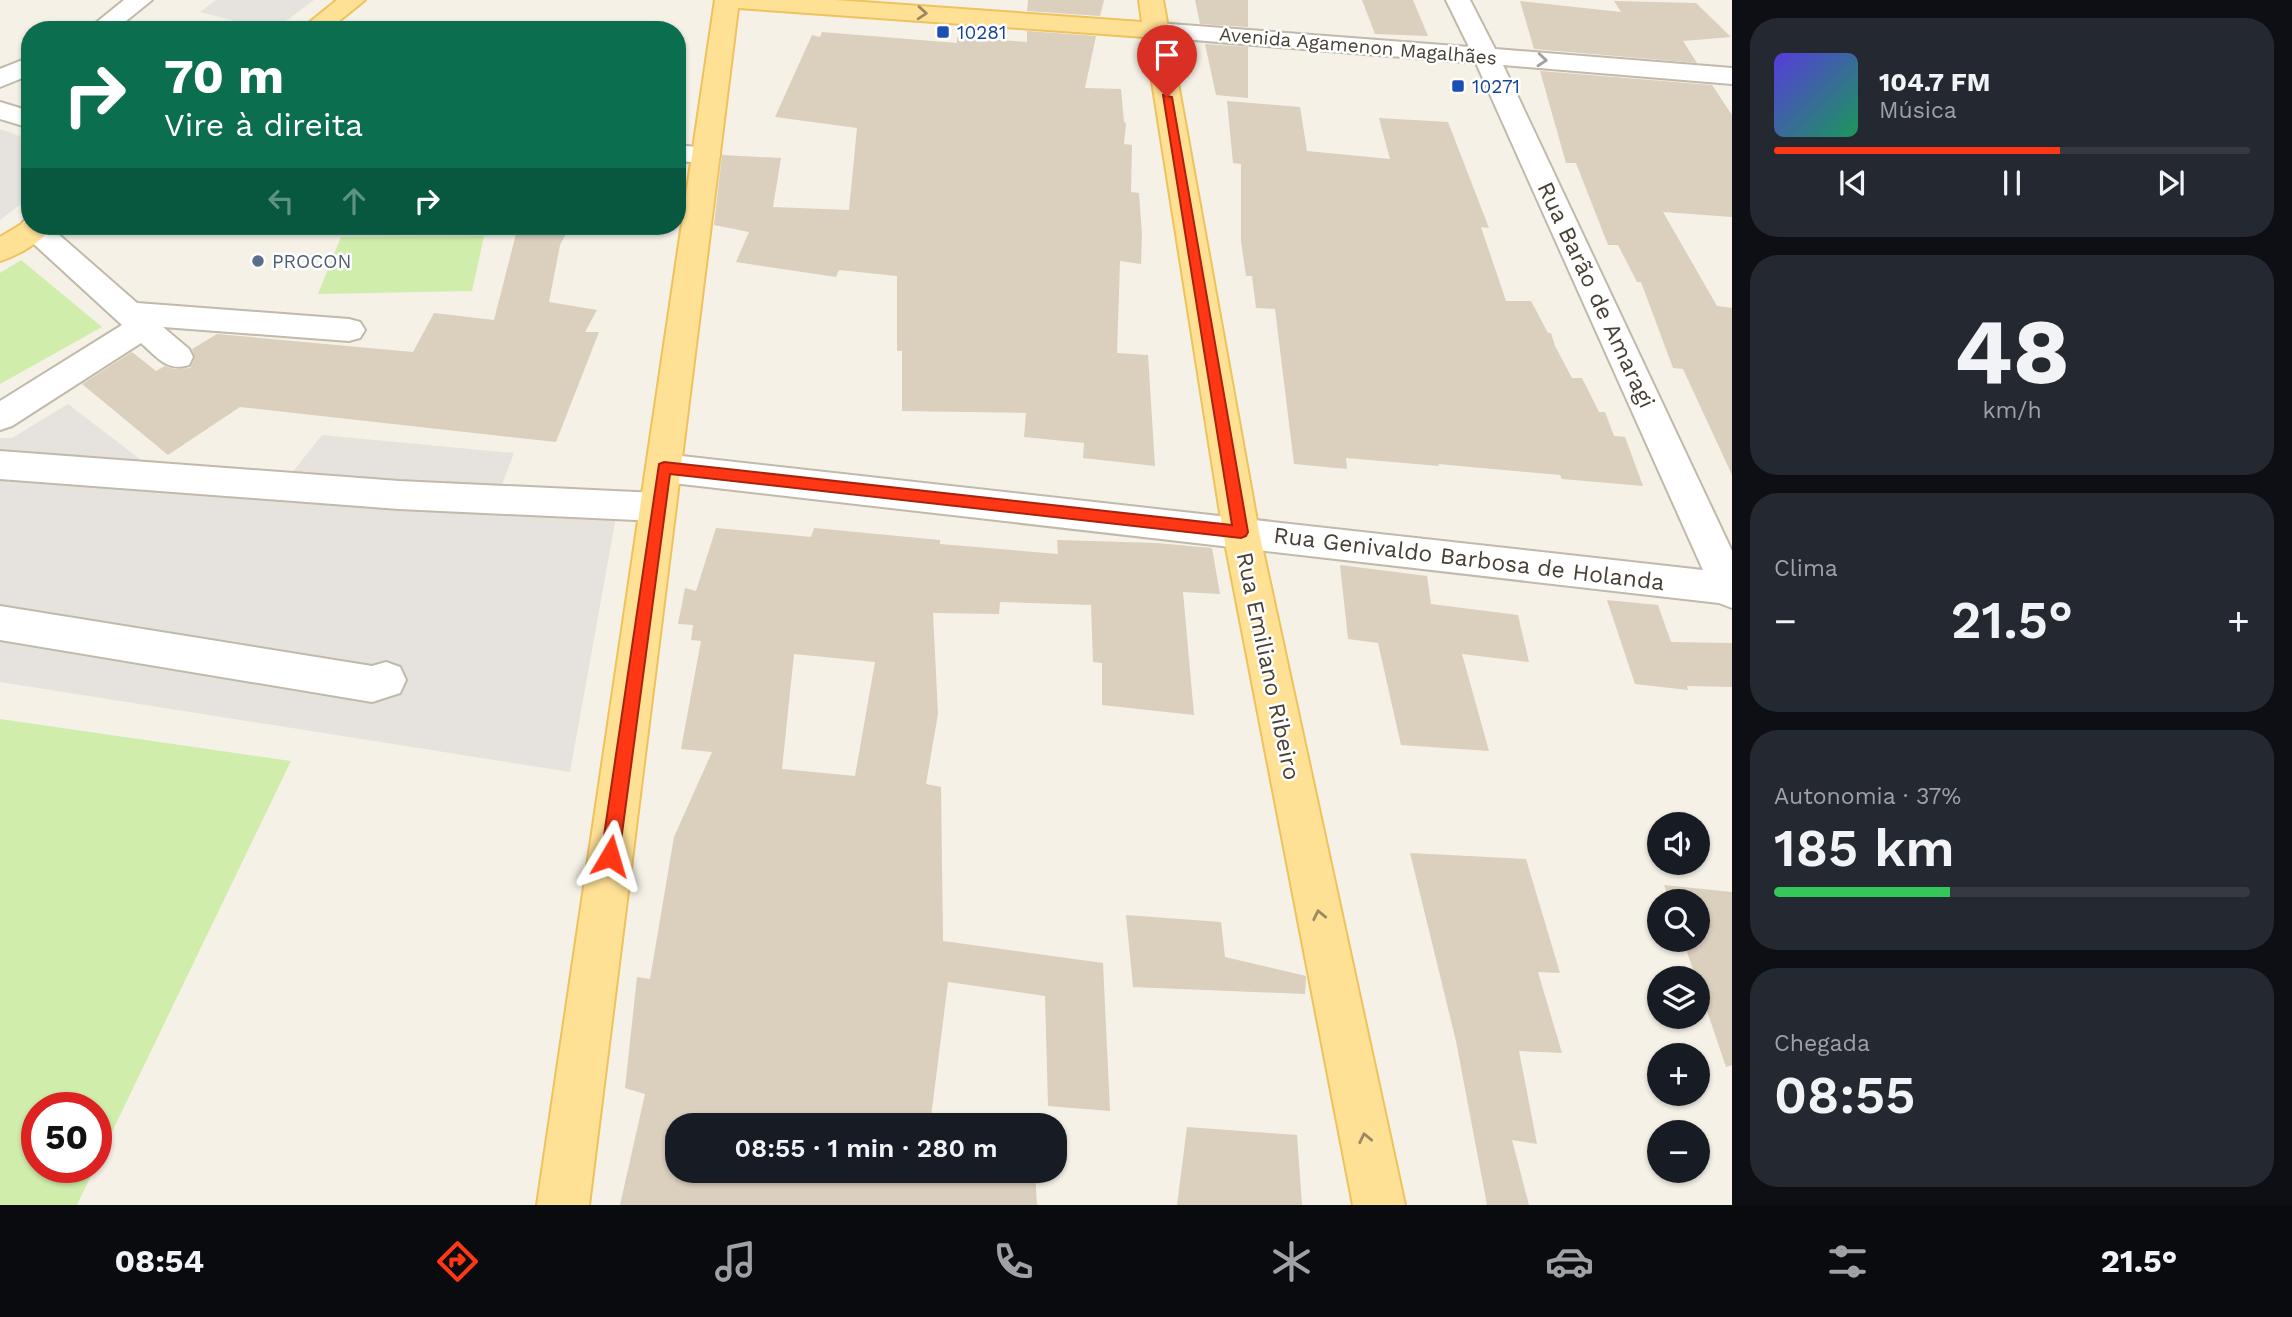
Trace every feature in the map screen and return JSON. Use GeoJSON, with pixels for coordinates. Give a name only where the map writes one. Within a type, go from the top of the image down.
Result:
{"type":"FeatureCollection","features":[{"type":"Feature","properties":{"kind":"main road"},"geometry":{"type":"LineString","coordinates":[[324,21],[353,0]]}},
{"type":"Feature","properties":{"kind":"main road"},"geometry":{"type":"LineString","coordinates":[[686,216],[692,154],[730,0]]}},
{"type":"Feature","properties":{"kind":"main road","name":"Avenida Agamenon Magalhães"},"geometry":{"type":"LineString","coordinates":[[730,0],[1154,15]]}},
{"type":"Feature","properties":{"kind":"main road","name":"Rua Emiliano Ribeiro"},"geometry":{"type":"LineString","coordinates":[[1154,15],[1241,532],[1379,1205]]}},
{"type":"Feature","properties":{"kind":"main road"},"geometry":{"type":"LineString","coordinates":[[0,251],[24,235]]}},
{"type":"Feature","properties":{"kind":"main road"},"geometry":{"type":"LineString","coordinates":[[563,1205],[660,487],[684,235]]}},
{"type":"Feature","properties":{"kind":"street"},"geometry":{"type":"LineString","coordinates":[[112,21],[140,0]]}},
{"type":"Feature","properties":{"kind":"street","name":"Rua Barão de Amaragi"},"geometry":{"type":"LineString","coordinates":[[1458,0],[1732,590]]}},
{"type":"Feature","properties":{"kind":"street","name":"Avenida Agamenon Magalhães"},"geometry":{"type":"LineString","coordinates":[[1154,15],[1486,56],[1732,76]]}},
{"type":"Feature","properties":{"kind":"street"},"geometry":{"type":"LineString","coordinates":[[0,79],[21,69]]}},
{"type":"Feature","properties":{"kind":"street"},"geometry":{"type":"LineString","coordinates":[[0,110],[21,117]]}},
{"type":"Feature","properties":{"kind":"street"},"geometry":{"type":"LineString","coordinates":[[45,235],[177,357]]}},
{"type":"Feature","properties":{"kind":"street"},"geometry":{"type":"LineString","coordinates":[[0,417],[135,320],[349,330]]}},
{"type":"Feature","properties":{"kind":"street","name":"Rua Genivaldo Barbosa de Holanda"},"geometry":{"type":"LineString","coordinates":[[0,465],[399,495],[660,487],[1241,532],[1732,590]]}},
{"type":"Feature","properties":{"kind":"street"},"geometry":{"type":"LineString","coordinates":[[0,623],[372,684],[386,680]]}},
{"type":"Feature","properties":{"kind":"green space"},"geometry":{"type":"Polygon","coordinates":[[[484,236],[472,291],[318,294],[341,237],[484,236]]]}},
{"type":"Feature","properties":{"kind":"green space"},"geometry":{"type":"Polygon","coordinates":[[[21,260],[102,327],[0,384],[0,273],[21,260]]]}},
{"type":"Feature","properties":{"kind":"green space"},"geometry":{"type":"Polygon","coordinates":[[[0,719],[291,761],[112,1132],[112,1092],[21,1092],[21,1183],[87,1183],[77,1205],[0,1205],[0,719]]]}},
{"type":"Feature","properties":{"kind":"shaded area"},"geometry":{"type":"Polygon","coordinates":[[[216,0],[314,0],[286,21],[235,21],[200,12],[216,0]]]}},
{"type":"Feature","properties":{"kind":"shaded area"},"geometry":{"type":"Polygon","coordinates":[[[0,129],[21,137],[21,204],[0,220],[0,129]]]}},
{"type":"Feature","properties":{"kind":"shaded area"},"geometry":{"type":"Polygon","coordinates":[[[68,404],[149,466],[290,475],[322,435],[514,453],[497,498],[618,506],[570,772],[0,682],[0,438],[12,438],[68,404]]]}},
{"type":"Feature","properties":{"kind":"building"},"geometry":{"type":"Polygon","coordinates":[[[1028,0],[1104,0],[1100,16],[1027,11],[1028,0]]]}},
{"type":"Feature","properties":{"kind":"building"},"geometry":{"type":"Polygon","coordinates":[[[1195,0],[1248,0],[1248,27],[1200,24],[1195,0]]]}},
{"type":"Feature","properties":{"kind":"building"},"geometry":{"type":"Polygon","coordinates":[[[1362,0],[1413,0],[1428,36],[1375,34],[1362,0]]]}},
{"type":"Feature","properties":{"kind":"building"},"geometry":{"type":"Polygon","coordinates":[[[1520,1],[1621,12],[1614,1],[1696,3],[1731,37],[1683,41],[1697,63],[1534,49],[1520,1]]]}},
{"type":"Feature","properties":{"kind":"building"},"geometry":{"type":"Polygon","coordinates":[[[1027,31],[1096,36],[1085,88],[1121,89],[1126,123],[1124,144],[1132,145],[1131,192],[1139,193],[1142,234],[1141,264],[1120,261],[1117,353],[1148,355],[1155,466],[1083,458],[1084,443],[1024,437],[1026,413],[902,411],[902,351],[897,351],[897,276],[839,270],[836,277],[736,262],[749,232],[714,225],[722,155],[781,158],[773,207],[849,210],[857,128],[775,117],[812,35],[820,37],[822,32],[957,43],[957,37],[1027,42],[1027,31]]]}},
{"type":"Feature","properties":{"kind":"building"},"geometry":{"type":"Polygon","coordinates":[[[1205,44],[1248,47],[1248,98],[1216,95],[1205,44]]]}},
{"type":"Feature","properties":{"kind":"building"},"geometry":{"type":"Polygon","coordinates":[[[1540,71],[1712,85],[1732,115],[1732,217],[1663,212],[1717,306],[1732,308],[1732,475],[1683,369],[1673,368],[1641,282],[1637,282],[1618,245],[1608,245],[1576,163],[1566,163],[1540,71]]]}},
{"type":"Feature","properties":{"kind":"building"},"geometry":{"type":"Polygon","coordinates":[[[1227,101],[1300,107],[1307,151],[1390,159],[1379,118],[1448,122],[1489,228],[1481,227],[1506,301],[1531,301],[1548,333],[1551,333],[1572,378],[1582,378],[1599,412],[1605,412],[1614,436],[1625,437],[1643,486],[1562,479],[1560,475],[1346,458],[1347,469],[1294,464],[1275,309],[1256,308],[1252,276],[1246,276],[1241,241],[1241,164],[1233,163],[1227,101]]]}},
{"type":"Feature","properties":{"kind":"building"},"geometry":{"type":"Polygon","coordinates":[[[516,235],[565,235],[560,245],[549,302],[597,310],[585,332],[599,332],[556,442],[240,407],[168,455],[82,384],[132,352],[156,371],[165,366],[174,369],[190,368],[195,358],[192,349],[217,334],[413,352],[434,313],[494,320],[516,235]]]}},
{"type":"Feature","properties":{"kind":"building"},"geometry":{"type":"Polygon","coordinates":[[[716,528],[811,537],[814,528],[940,540],[940,544],[1058,554],[1057,540],[1157,543],[1212,548],[1220,594],[1183,592],[1194,715],[1102,705],[1102,663],[1093,662],[1091,605],[1000,602],[999,614],[933,613],[938,714],[926,784],[941,787],[943,941],[1103,963],[1110,1111],[1048,1106],[1045,996],[948,982],[932,1113],[665,1113],[665,1183],[1036,1183],[1037,1205],[620,1205],[645,1094],[625,1088],[637,977],[650,979],[674,837],[712,752],[681,749],[701,641],[691,640],[693,625],[678,624],[685,588],[696,591],[716,528]],[[794,654],[782,769],[855,776],[875,662],[794,654]]]}},
{"type":"Feature","properties":{"kind":"building"},"geometry":{"type":"Polygon","coordinates":[[[1340,565],[1427,576],[1431,604],[1518,615],[1529,662],[1462,654],[1489,751],[1401,745],[1378,643],[1348,639],[1340,565]]]}},
{"type":"Feature","properties":{"kind":"building"},"geometry":{"type":"Polygon","coordinates":[[[1607,600],[1658,605],[1671,642],[1732,643],[1732,687],[1687,686],[1688,690],[1635,684],[1607,600]]]}},
{"type":"Feature","properties":{"kind":"building"},"geometry":{"type":"Polygon","coordinates":[[[1410,853],[1526,859],[1560,973],[1538,972],[1562,1053],[1519,1051],[1537,1144],[1512,1140],[1529,1205],[1487,1205],[1456,1041],[1410,853]]]}},
{"type":"Feature","properties":{"kind":"building"},"geometry":{"type":"Polygon","coordinates":[[[1664,885],[1703,889],[1666,889],[1664,885]]]}},
{"type":"Feature","properties":{"kind":"building"},"geometry":{"type":"Polygon","coordinates":[[[1710,890],[1732,892],[1732,1065],[1726,1067],[1710,1020],[1710,966],[1692,966],[1687,952],[1710,952],[1710,890]]]}},
{"type":"Feature","properties":{"kind":"building"},"geometry":{"type":"Polygon","coordinates":[[[1126,915],[1221,922],[1225,957],[1306,976],[1305,994],[1133,987],[1126,915]]]}},
{"type":"Feature","properties":{"kind":"building"},"geometry":{"type":"Polygon","coordinates":[[[1187,1127],[1297,1135],[1302,1205],[1177,1205],[1187,1127]]]}},
{"type":"Feature","properties":{"kind":"place","name":"10281"},"geometry":{"type":"Point","coordinates":[943,32]}},
{"type":"Feature","properties":{"kind":"place","name":"10271"},"geometry":{"type":"Point","coordinates":[1458,86]}},
{"type":"Feature","properties":{"kind":"place","name":"PROCON"},"geometry":{"type":"Point","coordinates":[258,261]}},
{"type":"Feature","properties":{"kind":"route"},"geometry":{"type":"LineString","coordinates":[[610,856],[664,468],[1241,532],[1167,97]]}}]}
